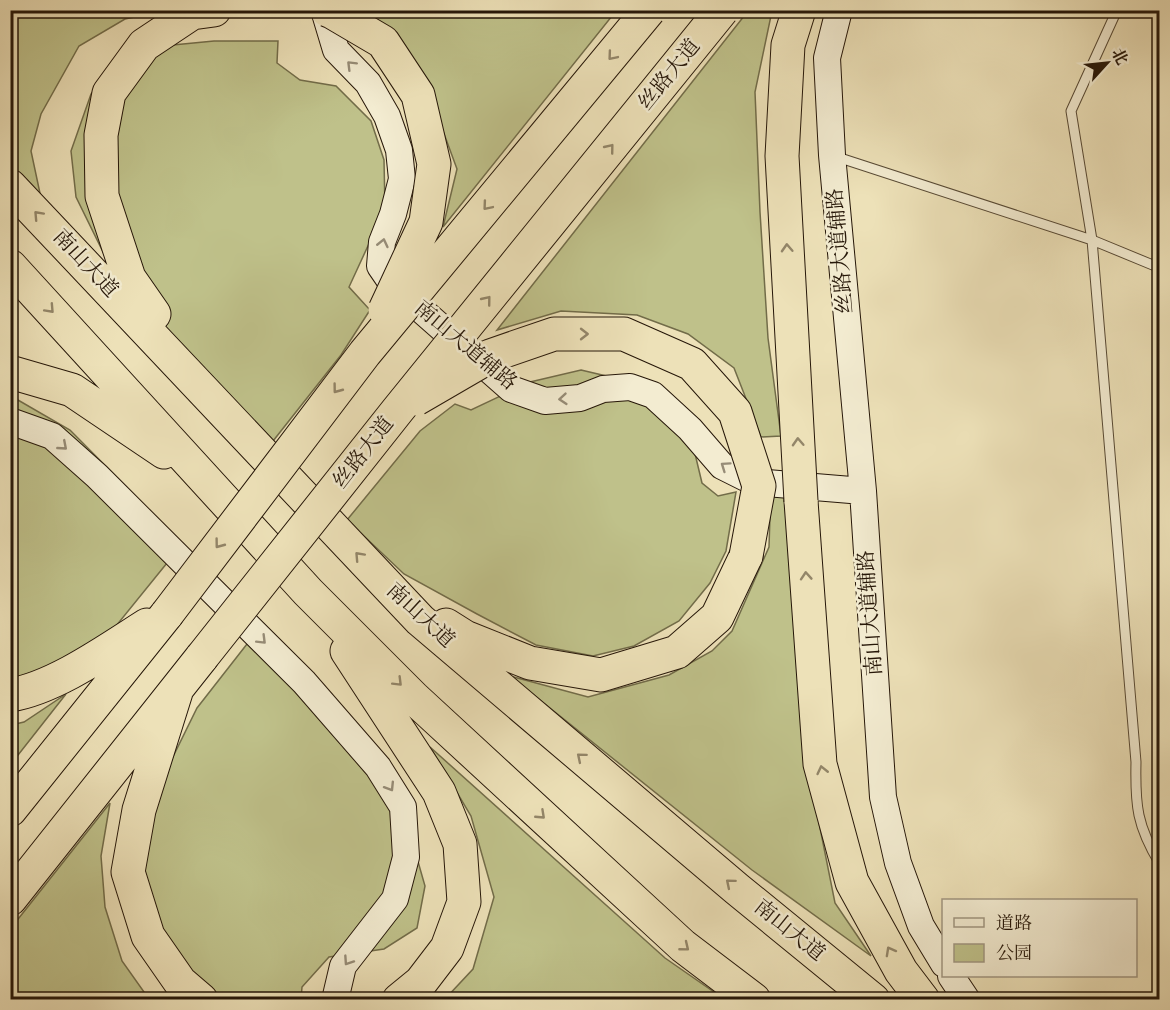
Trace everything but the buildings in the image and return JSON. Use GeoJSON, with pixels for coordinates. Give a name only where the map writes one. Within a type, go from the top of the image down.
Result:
{"type":"FeatureCollection","features":[{"type":"Feature","properties":{"kind":"highway"},"geometry":{"type":"LineString","coordinates":[[325,10],[383,42],[418,95],[434,164],[426,222],[365,353]]}},
{"type":"Feature","properties":{"kind":"highway"},"geometry":{"type":"LineString","coordinates":[[10,810],[167,614],[365,353],[649,10]]}},
{"type":"Feature","properties":{"kind":"highway","name":"丝路大道"},"geometry":{"type":"LineString","coordinates":[[10,899],[397,411],[722,10]]}},
{"type":"Feature","properties":{"kind":"highway"},"geometry":{"type":"LineString","coordinates":[[799,10],[788,45],[782,156],[801,501],[820,764],[852,882],[901,971],[923,999]]}},
{"type":"Feature","properties":{"kind":"highway"},"geometry":{"type":"LineString","coordinates":[[203,12],[144,45],[109,93],[101,135],[102,196],[129,278],[229,417]]}},
{"type":"Feature","properties":{"kind":"highway","name":"南山大道"},"geometry":{"type":"LineString","coordinates":[[10,186],[393,592],[429,627],[728,882],[873,999]]}},
{"type":"Feature","properties":{"kind":"highway"},"geometry":{"type":"LineString","coordinates":[[10,266],[308,592],[414,698],[674,938],[754,999]]}},
{"type":"Feature","properties":{"kind":"highway"},"geometry":{"type":"LineString","coordinates":[[393,592],[465,637],[530,663],[601,675],[677,652],[717,617],[746,556],[759,486],[735,412],[692,364],[624,334],[554,334],[490,356],[397,411]]}},
{"type":"Feature","properties":{"kind":"highway"},"geometry":{"type":"LineString","coordinates":[[10,372],[72,390],[209,482]]}},
{"type":"Feature","properties":{"kind":"highway"},"geometry":{"type":"LineString","coordinates":[[308,592],[439,792],[460,844],[464,903],[447,948],[421,982],[399,999]]}},
{"type":"Feature","properties":{"kind":"highway"},"geometry":{"type":"LineString","coordinates":[[10,695],[21,693],[64,675],[167,614]]}},
{"type":"Feature","properties":{"kind":"highway"},"geometry":{"type":"LineString","coordinates":[[176,692],[139,810],[128,872],[148,936],[180,982],[201,999]]}},
{"type":"Feature","properties":{"kind":"main road","name":"南山大道辅路"},"geometry":{"type":"LineString","coordinates":[[325,10],[336,50],[369,83],[387,116],[399,150],[402,179],[393,214],[382,242],[380,266],[393,285],[511,389],[545,401],[580,398],[603,388],[630,387],[653,395],[690,429],[722,466],[754,482],[863,491],[883,797],[898,862],[921,926],[942,961]]}},
{"type":"Feature","properties":{"kind":"main road","name":"丝路大道辅路"},"geometry":{"type":"LineString","coordinates":[[839,10],[827,58],[832,155],[863,491]]}},
{"type":"Feature","properties":{"kind":"main road"},"geometry":{"type":"LineString","coordinates":[[10,421],[52,436],[97,476],[304,682],[378,767],[403,807],[406,857],[395,899],[343,966],[335,999]]}},
{"type":"Feature","properties":{"kind":"main road"},"geometry":{"type":"LineString","coordinates":[[952,977],[967,999]]}},
{"type":"Feature","properties":{"kind":"lane"},"geometry":{"type":"LineString","coordinates":[[1117,10],[1071,111],[1092,240],[1136,762],[1136,803],[1145,841],[1160,864]]}},
{"type":"Feature","properties":{"kind":"lane"},"geometry":{"type":"LineString","coordinates":[[832,155],[1092,240],[1160,267]]}},
{"type":"Feature","properties":{"kind":"green space"},"geometry":{"type":"Polygon","coordinates":[[[314,10],[616,11],[443,227],[457,169],[432,101],[417,71],[314,10]]]}},
{"type":"Feature","properties":{"kind":"green space"},"geometry":{"type":"Polygon","coordinates":[[[11,11],[162,11],[125,19],[79,46],[41,114],[31,151],[44,212],[11,177],[11,11]]]}},
{"type":"Feature","properties":{"kind":"green space"},"geometry":{"type":"Polygon","coordinates":[[[748,11],[772,11],[755,92],[768,338],[781,436],[761,437],[734,368],[688,334],[637,315],[561,311],[497,330],[748,11]]]}},
{"type":"Feature","properties":{"kind":"green space"},"geometry":{"type":"Polygon","coordinates":[[[214,41],[278,41],[277,63],[300,80],[336,86],[371,121],[384,160],[385,209],[349,287],[370,310],[341,355],[273,441],[135,302],[105,256],[76,197],[71,151],[91,94],[111,68],[142,48],[214,41]]]}},
{"type":"Feature","properties":{"kind":"green space"},"geometry":{"type":"Polygon","coordinates":[[[581,370],[636,383],[691,437],[702,483],[718,496],[736,492],[726,551],[710,583],[679,621],[634,646],[593,656],[536,645],[404,574],[347,520],[420,431],[455,404],[471,410],[530,382],[581,370]]]}},
{"type":"Feature","properties":{"kind":"green space"},"geometry":{"type":"Polygon","coordinates":[[[11,396],[70,430],[181,542],[116,626],[48,673],[11,687],[11,396]]]}},
{"type":"Feature","properties":{"kind":"green space"},"geometry":{"type":"Polygon","coordinates":[[[787,480],[811,783],[835,903],[871,956],[752,870],[510,676],[588,697],[669,675],[712,651],[732,631],[769,547],[771,484],[787,480]]]}},
{"type":"Feature","properties":{"kind":"green space"},"geometry":{"type":"Polygon","coordinates":[[[261,626],[354,736],[411,837],[425,886],[417,928],[384,949],[329,957],[302,987],[301,999],[186,999],[147,937],[143,842],[164,775],[197,708],[261,626]]]}},
{"type":"Feature","properties":{"kind":"green space"},"geometry":{"type":"Polygon","coordinates":[[[66,694],[11,764],[11,725],[24,722],[66,694]]]}},
{"type":"Feature","properties":{"kind":"green space"},"geometry":{"type":"Polygon","coordinates":[[[430,747],[665,958],[724,999],[445,999],[473,969],[494,897],[471,816],[430,747]]]}},
{"type":"Feature","properties":{"kind":"green space"},"geometry":{"type":"Polygon","coordinates":[[[110,803],[101,856],[105,907],[122,961],[149,999],[11,999],[11,928],[110,803]]]}}]}
